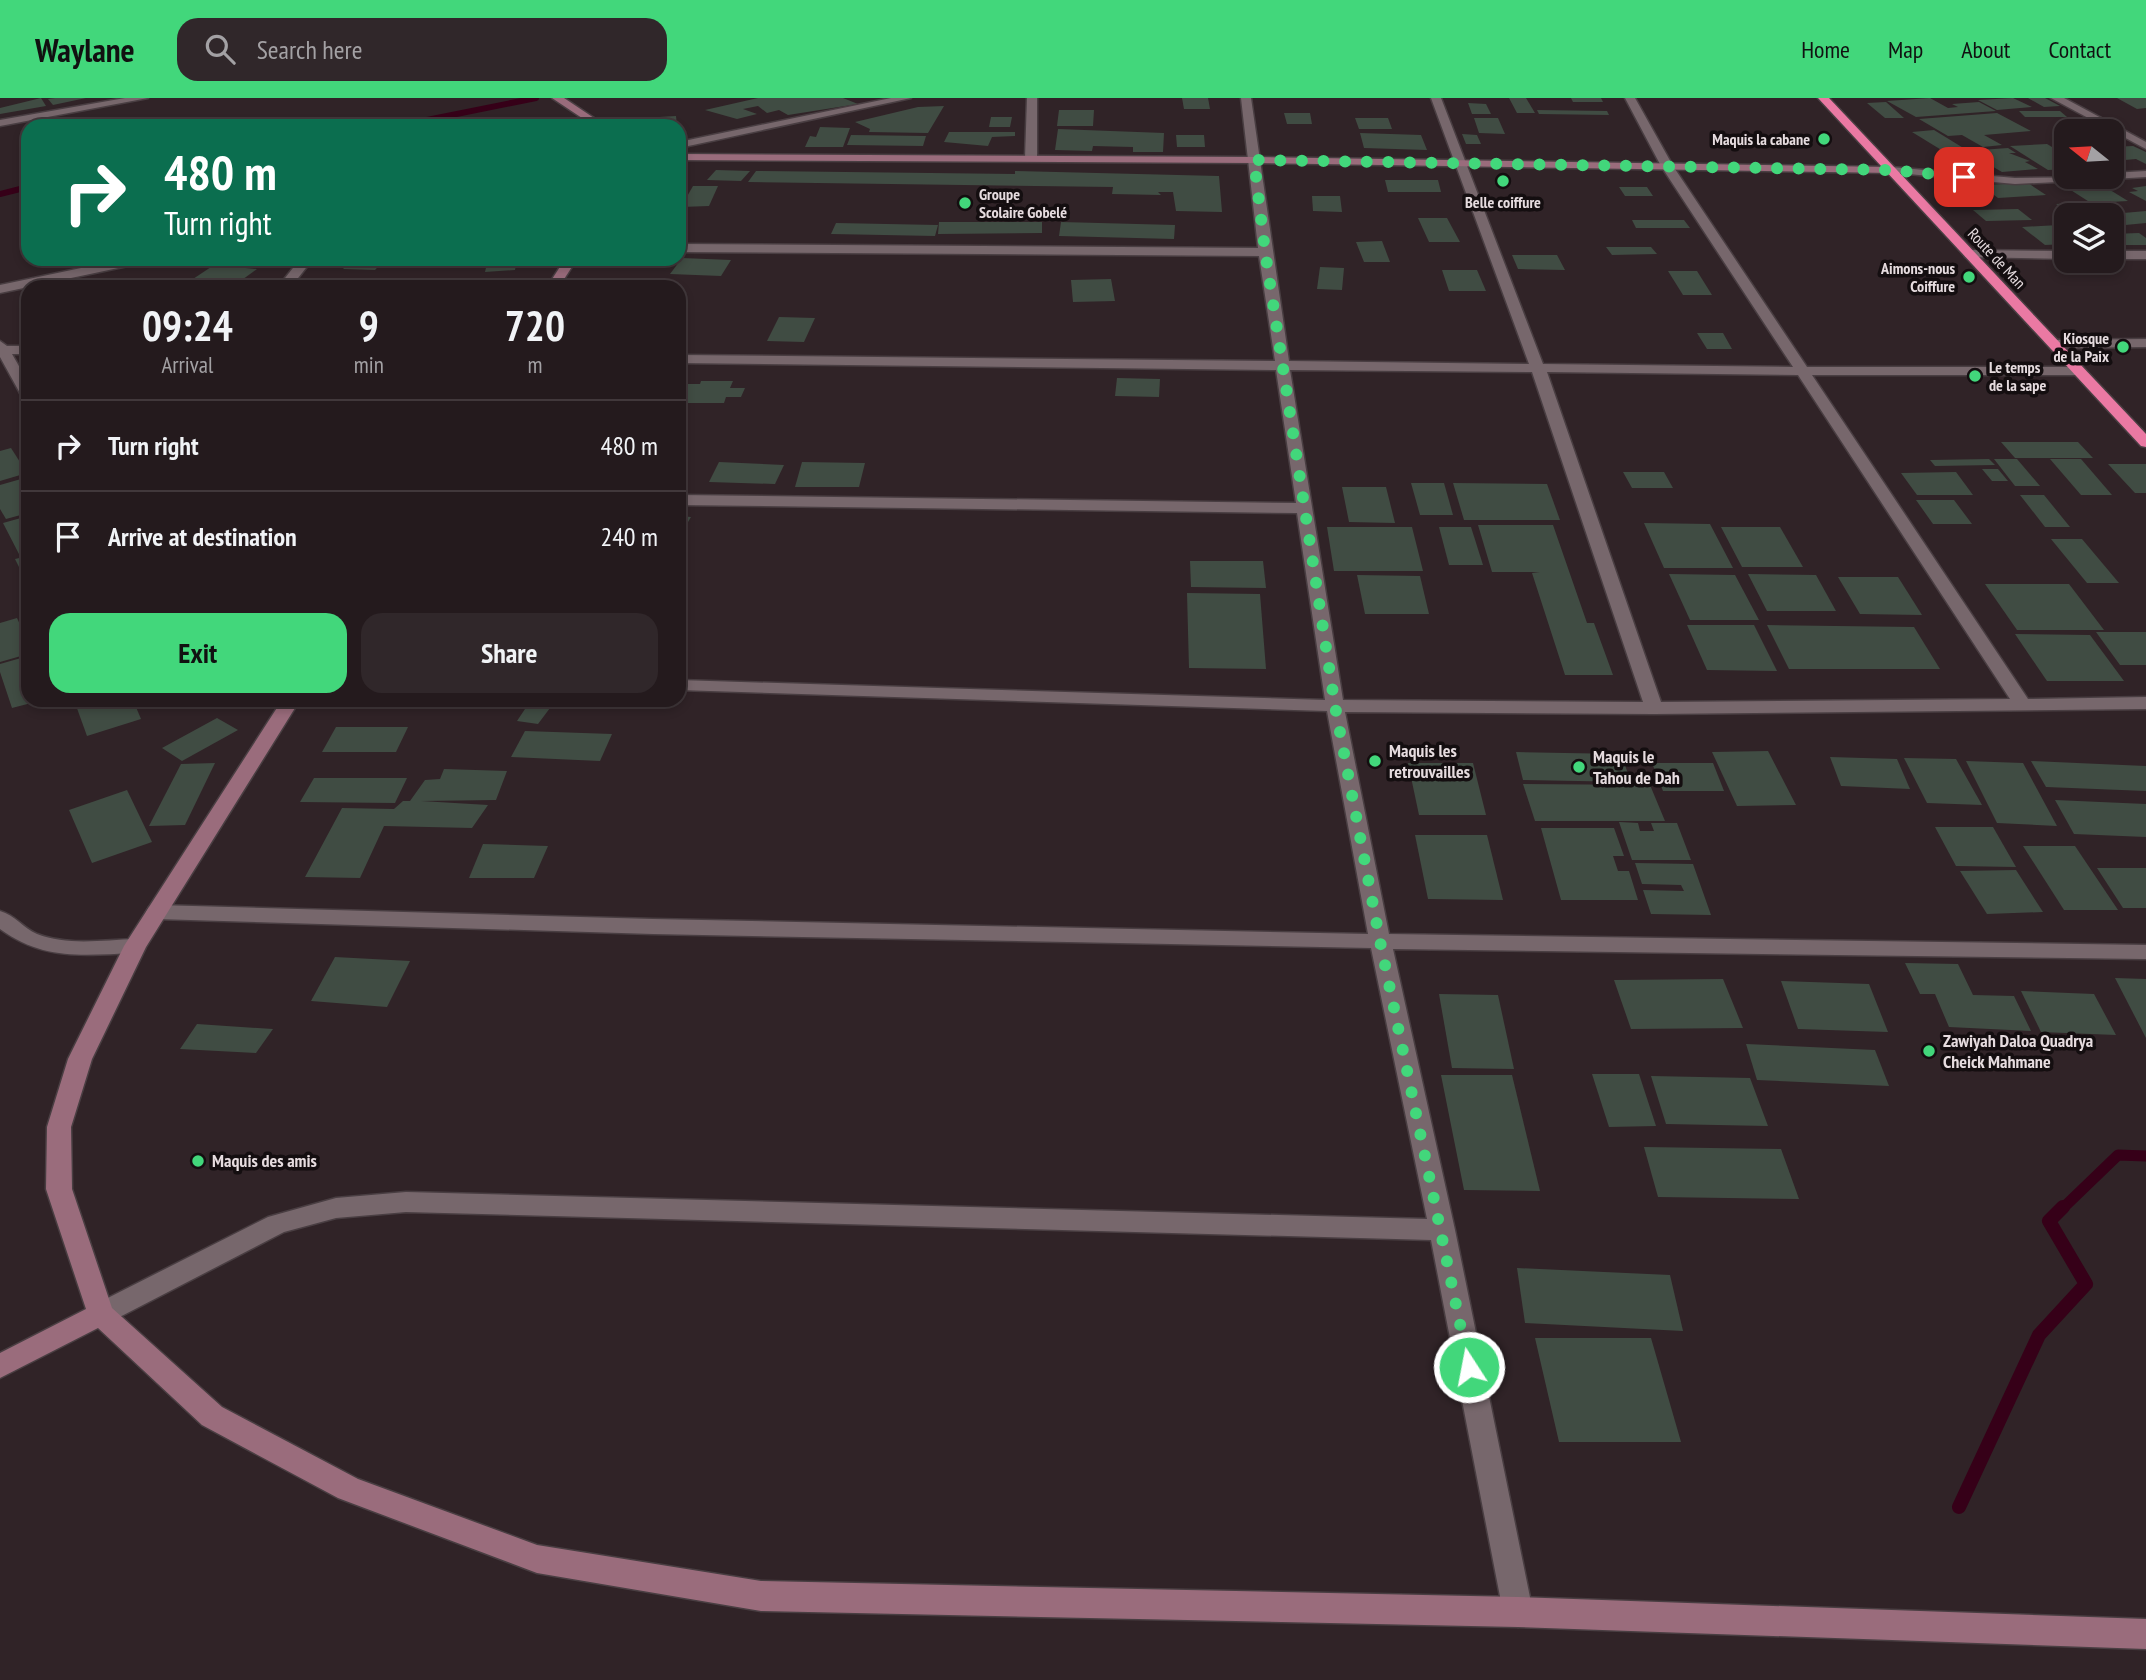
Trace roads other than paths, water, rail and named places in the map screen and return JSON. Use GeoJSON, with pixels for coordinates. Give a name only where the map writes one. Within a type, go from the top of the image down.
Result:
{"type":"FeatureCollection","features":[{"type":"Feature","properties":{"kind":"highway","name":"Route de Man"},"geometry":{"type":"LineString","coordinates":[[1823,98],[2146,443]]}},
{"type":"Feature","properties":{"kind":"street"},"geometry":{"type":"LineString","coordinates":[[23,119],[143,98]]}},
{"type":"Feature","properties":{"kind":"street"},"geometry":{"type":"LineString","coordinates":[[557,98],[590,119]]}},
{"type":"Feature","properties":{"kind":"street"},"geometry":{"type":"LineString","coordinates":[[686,144],[906,98]]}},
{"type":"Feature","properties":{"kind":"street"},"geometry":{"type":"LineString","coordinates":[[1031,158],[1032,98]]}},
{"type":"Feature","properties":{"kind":"street"},"geometry":{"type":"LineString","coordinates":[[1246,98],[1265,251],[1335,706],[1380,941],[1442,1230],[1518,1612]]}},
{"type":"Feature","properties":{"kind":"street"},"geometry":{"type":"LineString","coordinates":[[1436,98],[1538,368],[1654,708]]}},
{"type":"Feature","properties":{"kind":"street"},"geometry":{"type":"LineString","coordinates":[[1630,98],[1667,166],[2024,706]]}},
{"type":"Feature","properties":{"kind":"street"},"geometry":{"type":"LineString","coordinates":[[2056,98],[2146,146]]}},
{"type":"Feature","properties":{"kind":"street"},"geometry":{"type":"LineString","coordinates":[[0,123],[21,119]]}},
{"type":"Feature","properties":{"kind":"street"},"geometry":{"type":"LineString","coordinates":[[686,157],[1458,162],[1891,170],[2015,181],[2054,179]]}},
{"type":"Feature","properties":{"kind":"street"},"geometry":{"type":"LineString","coordinates":[[2124,175],[2146,174]]}},
{"type":"Feature","properties":{"kind":"street"},"geometry":{"type":"LineString","coordinates":[[686,248],[1265,251]]}},
{"type":"Feature","properties":{"kind":"street"},"geometry":{"type":"LineString","coordinates":[[1969,254],[2054,255]]}},
{"type":"Feature","properties":{"kind":"street"},"geometry":{"type":"LineString","coordinates":[[2124,255],[2146,255]]}},
{"type":"Feature","properties":{"kind":"street"},"geometry":{"type":"LineString","coordinates":[[43,280],[109,266]]}},
{"type":"Feature","properties":{"kind":"street"},"geometry":{"type":"LineString","coordinates":[[290,280],[301,266]]}},
{"type":"Feature","properties":{"kind":"street"},"geometry":{"type":"LineString","coordinates":[[0,289],[21,285]]}},
{"type":"Feature","properties":{"kind":"street"},"geometry":{"type":"LineString","coordinates":[[2054,344],[2146,343]]}},
{"type":"Feature","properties":{"kind":"street"},"geometry":{"type":"LineString","coordinates":[[1,348],[21,349]]}},
{"type":"Feature","properties":{"kind":"street"},"geometry":{"type":"LineString","coordinates":[[1,348],[21,383]]}},
{"type":"Feature","properties":{"kind":"street"},"geometry":{"type":"LineString","coordinates":[[686,359],[1805,371],[2079,371]]}},
{"type":"Feature","properties":{"kind":"street"},"geometry":{"type":"LineString","coordinates":[[686,500],[1306,508]]}},
{"type":"Feature","properties":{"kind":"street"},"geometry":{"type":"LineString","coordinates":[[686,685],[1335,706],[1654,708],[2146,703]]}},
{"type":"Feature","properties":{"kind":"street"},"geometry":{"type":"LineString","coordinates":[[286,707],[135,946],[80,1059],[59,1127],[59,1189],[101,1314],[212,1416],[348,1489],[537,1559],[761,1596],[1518,1612],[2146,1634]]}},
{"type":"Feature","properties":{"kind":"street"},"geometry":{"type":"LineString","coordinates":[[156,912],[388,920],[1380,941],[2143,952]]}},
{"type":"Feature","properties":{"kind":"street"},"geometry":{"type":"LineString","coordinates":[[0,918],[29,939],[67,948],[135,946]]}},
{"type":"Feature","properties":{"kind":"street"},"geometry":{"type":"LineString","coordinates":[[0,1366],[277,1224],[337,1208],[406,1202],[1442,1230]]}},
{"type":"Feature","properties":{"kind":"waterway"},"geometry":{"type":"LineString","coordinates":[[432,119],[536,98]]}},
{"type":"Feature","properties":{"kind":"waterway"},"geometry":{"type":"LineString","coordinates":[[0,194],[21,189]]}},
{"type":"Feature","properties":{"kind":"waterway"},"geometry":{"type":"LineString","coordinates":[[2062,1209],[2118,1155],[2146,1156]]}},
{"type":"Feature","properties":{"kind":"waterway"},"geometry":{"type":"LineString","coordinates":[[1959,1507],[2039,1335],[2086,1284],[2049,1221],[2063,1207]]}},
{"type":"Feature","properties":{"kind":"place","name":"Maquis la cabane"},"geometry":{"type":"Point","coordinates":[1824,139]}},
{"type":"Feature","properties":{"kind":"place","name":"Belle coiffure"},"geometry":{"type":"Point","coordinates":[1503,181]}},
{"type":"Feature","properties":{"kind":"place","name":"Groupe Scolaire Gobelé"},"geometry":{"type":"Point","coordinates":[965,203]}},
{"type":"Feature","properties":{"kind":"place","name":"Aimons-nous Coiffure"},"geometry":{"type":"Point","coordinates":[1969,277]}},
{"type":"Feature","properties":{"kind":"place","name":"Kiosque de la Paix"},"geometry":{"type":"Point","coordinates":[2123,347]}},
{"type":"Feature","properties":{"kind":"place","name":"Le temps de la sape"},"geometry":{"type":"Point","coordinates":[1975,376]}},
{"type":"Feature","properties":{"kind":"place","name":"Maquis les retrouvailles"},"geometry":{"type":"Point","coordinates":[1375,761]}},
{"type":"Feature","properties":{"kind":"place","name":"Maquis le Tahou de Dah"},"geometry":{"type":"Point","coordinates":[1579,767]}},
{"type":"Feature","properties":{"kind":"place","name":"Zawiyah Daloa Quadrya Cheick Mahmane"},"geometry":{"type":"Point","coordinates":[1929,1051]}},
{"type":"Feature","properties":{"kind":"place","name":"Maquis des amis"},"geometry":{"type":"Point","coordinates":[198,1161]}}]}
